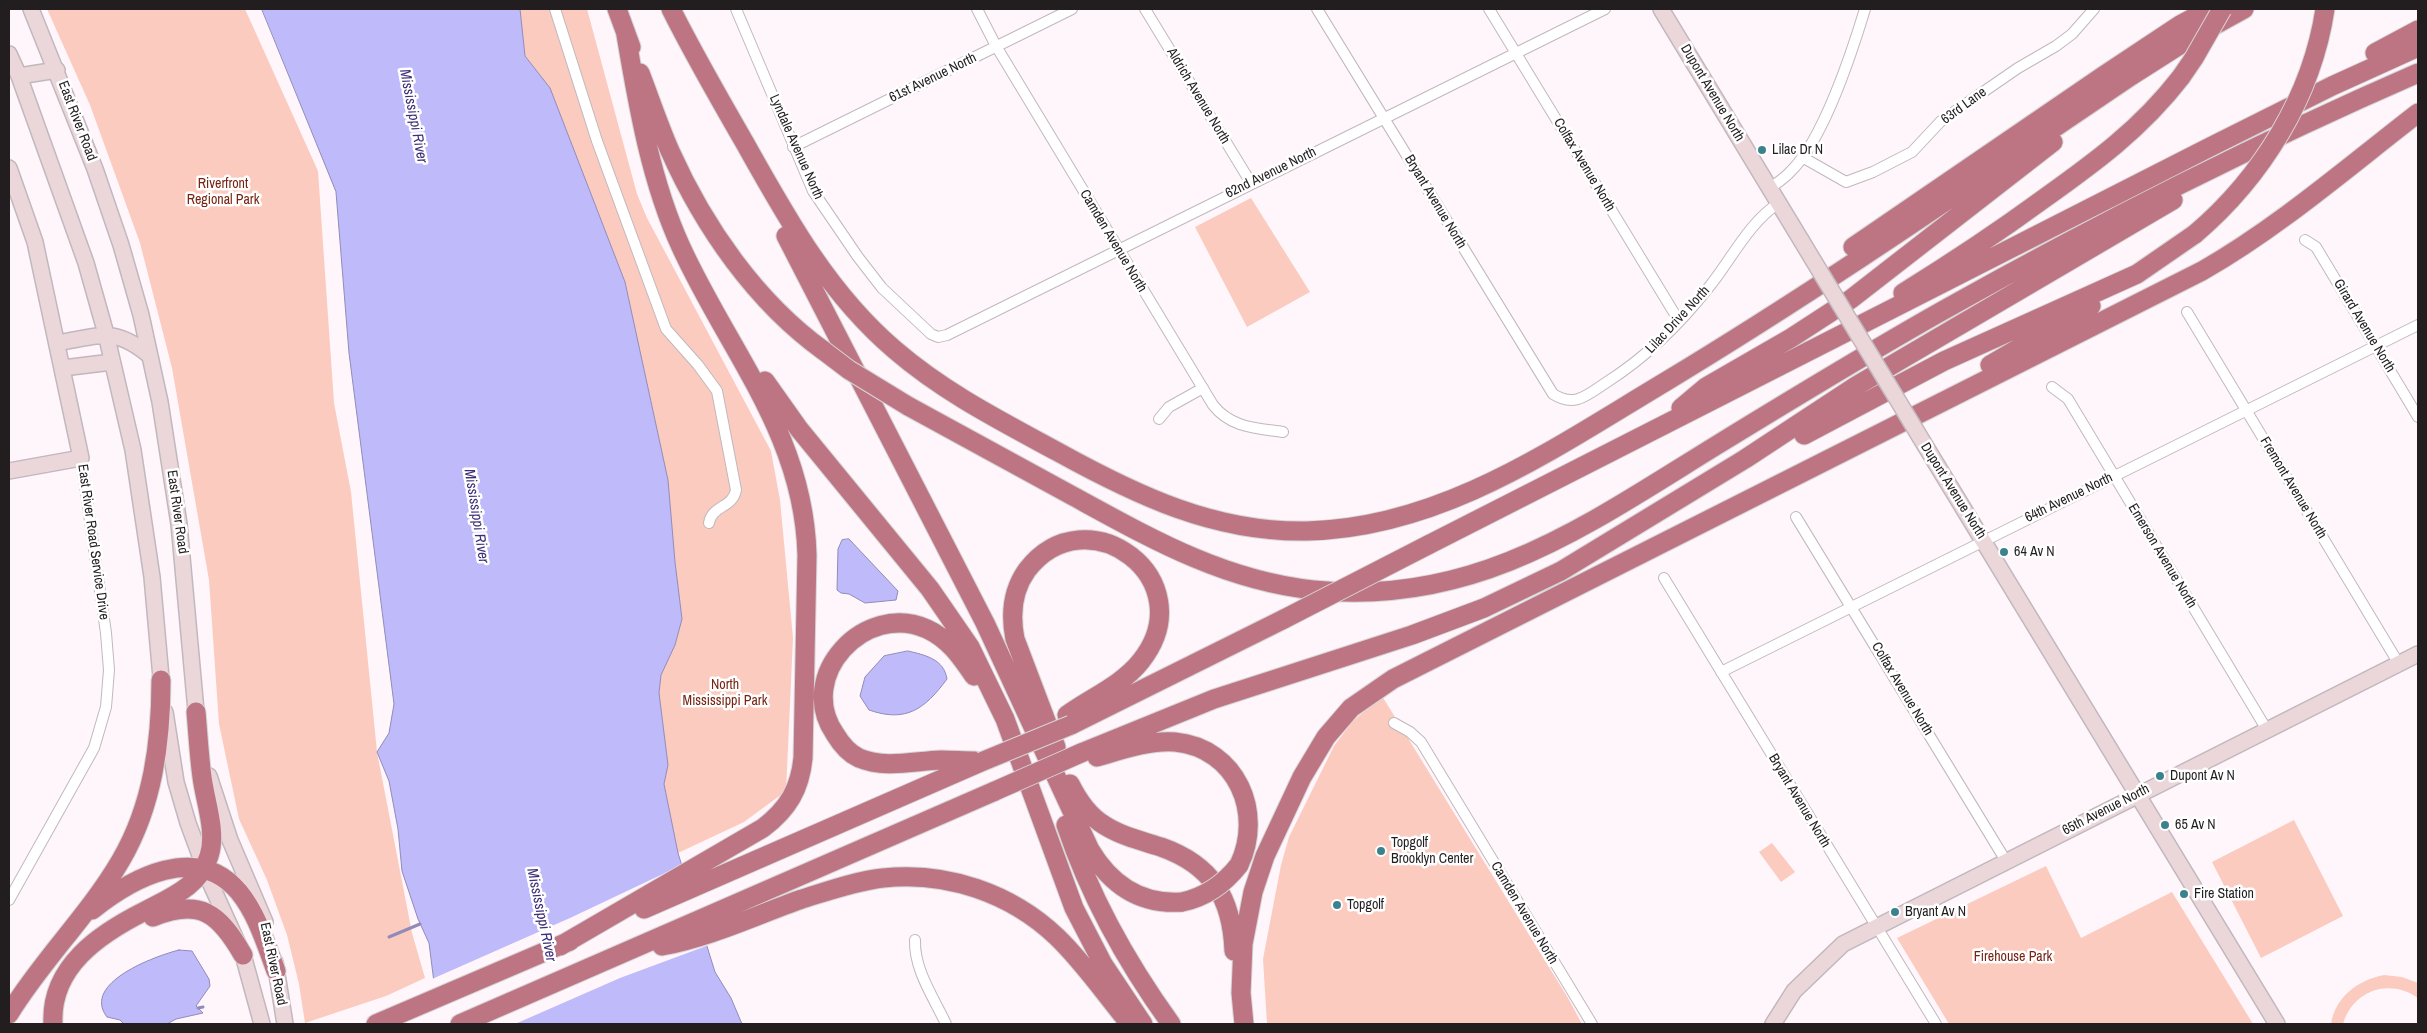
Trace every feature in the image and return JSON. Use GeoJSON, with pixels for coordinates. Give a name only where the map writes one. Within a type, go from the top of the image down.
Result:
{"type":"FeatureCollection","features":[{"type":"Feature","properties":{"kind":"highway"},"geometry":{"type":"LineString","coordinates":[[617,9],[670,150],[704,215],[734,260],[765,297],[801,332],[849,370],[908,406],[1171,549],[1227,570],[1280,584],[1319,590],[1384,590],[1439,583],[1497,567],[1558,541],[1795,397],[1974,293],[2185,181],[2418,73]]}},
{"type":"Feature","properties":{"kind":"highway"},"geometry":{"type":"LineString","coordinates":[[670,9],[807,250],[846,301],[890,346],[946,390],[978,410],[1126,488],[1159,503],[1200,517],[1271,530],[1306,531],[1373,524],[1418,513],[1458,498],[1502,476],[1706,357],[1805,295],[2131,76],[2206,29],[2244,9]]}},
{"type":"Feature","properties":{"kind":"highway"},"geometry":{"type":"LineString","coordinates":[[1706,357],[1724,335],[2088,85],[2180,25],[2210,9]]}},
{"type":"Feature","properties":{"kind":"highway"},"geometry":{"type":"LineString","coordinates":[[1774,369],[1942,269],[2046,198],[2129,135],[2181,77],[2200,49],[2222,9]]}},
{"type":"Feature","properties":{"kind":"highway"},"geometry":{"type":"LineString","coordinates":[[1762,492],[2066,321],[2140,275],[2196,234],[2237,193],[2277,138],[2295,104],[2310,68],[2325,9]]}},
{"type":"Feature","properties":{"kind":"highway"},"geometry":{"type":"LineString","coordinates":[[1659,427],[1706,387],[1791,338],[1851,299],[2095,108],[2206,29]]}},
{"type":"Feature","properties":{"kind":"highway"},"geometry":{"type":"LineString","coordinates":[[2085,211],[2418,30]]}},
{"type":"Feature","properties":{"kind":"highway"},"geometry":{"type":"LineString","coordinates":[[560,946],[751,836],[778,817],[793,797],[799,780],[804,745],[806,525],[796,475],[761,393],[708,303],[666,212],[636,94],[626,35]]}},
{"type":"Feature","properties":{"kind":"highway"},"geometry":{"type":"LineString","coordinates":[[1069,720],[1284,619],[2332,86],[2418,47]]}},
{"type":"Feature","properties":{"kind":"highway"},"geometry":{"type":"LineString","coordinates":[[714,89],[811,287],[985,623],[1090,850],[1115,882],[1128,891],[1149,899],[1182,902],[1202,896],[1215,889],[1239,865],[1249,832],[1247,804],[1235,776],[1215,757],[1188,745],[1163,742],[1083,757]]}},
{"type":"Feature","properties":{"kind":"highway"},"geometry":{"type":"LineString","coordinates":[[460,1024],[632,951],[745,910],[995,791],[1083,757],[1214,699],[1412,635],[1484,608],[1561,571],[1745,460],[1856,386],[2060,265],[2233,166],[2370,94]]}},
{"type":"Feature","properties":{"kind":"highway"},"geometry":{"type":"LineString","coordinates":[[1243,1024],[1241,956],[1247,916],[1256,879],[1275,834],[1310,763],[1326,737],[1346,713],[1361,699],[1393,679],[2214,263],[2289,213],[2418,113]]}},
{"type":"Feature","properties":{"kind":"highway"},"geometry":{"type":"LineString","coordinates":[[656,175],[691,257],[729,327],[791,418],[930,588],[970,646],[1004,719],[1062,879],[1081,922],[1107,971],[1143,1024]]}},
{"type":"Feature","properties":{"kind":"highway"},"geometry":{"type":"LineString","coordinates":[[1745,460],[1798,438],[1944,360],[2124,280],[2174,250]]}},
{"type":"Feature","properties":{"kind":"highway"},"geometry":{"type":"LineString","coordinates":[[374,1024],[560,946],[728,871],[1043,737],[1069,720],[1129,673],[1145,655],[1158,625],[1158,599],[1146,571],[1128,553],[1106,543],[1084,541],[1069,542],[1054,548],[1034,562],[1020,583],[1013,602],[1012,620],[1015,639],[1068,779],[1082,804],[1098,820],[1110,828],[1189,860],[1206,872],[1216,886],[1226,904],[1232,925],[1237,995],[1243,1024]]}},
{"type":"Feature","properties":{"kind":"highway"},"geometry":{"type":"LineString","coordinates":[[982,762],[941,760],[896,764],[870,761],[857,757],[839,741],[824,712],[824,682],[836,657],[855,638],[882,626],[912,624],[941,637],[960,656],[984,692],[1039,813]]}},
{"type":"Feature","properties":{"kind":"highway"},"geometry":{"type":"LineString","coordinates":[[9,1014],[111,875],[135,832],[147,797],[157,756],[161,680]]}},
{"type":"Feature","properties":{"kind":"highway"},"geometry":{"type":"LineString","coordinates":[[53,1024],[54,1001],[59,984],[69,967],[88,947],[113,928],[182,891],[205,869],[212,845],[201,775],[196,712]]}},
{"type":"Feature","properties":{"kind":"highway"},"geometry":{"type":"LineString","coordinates":[[1060,787],[1065,821],[1098,904],[1123,952],[1171,1024]]}},
{"type":"Feature","properties":{"kind":"highway"},"geometry":{"type":"LineString","coordinates":[[56,948],[93,909],[132,883],[155,872],[168,869],[205,869],[227,882],[244,899],[256,920],[276,971]]}},
{"type":"Feature","properties":{"kind":"highway"},"geometry":{"type":"LineString","coordinates":[[745,910],[802,899],[873,879],[915,877],[963,884],[1011,903],[1048,928],[1073,954],[1130,1024]]}},
{"type":"Feature","properties":{"kind":"highway"},"geometry":{"type":"LineString","coordinates":[[88,947],[114,933],[158,915],[176,909],[192,908],[204,910],[216,918],[243,955]]}},
{"type":"Feature","properties":{"kind":"street","name":"East River Road"},"geometry":{"type":"LineString","coordinates":[[31,9],[96,169],[121,245],[141,315],[160,402],[179,524],[196,712],[201,745],[215,796],[230,840],[263,916],[276,971],[285,1024]]}},
{"type":"Feature","properties":{"kind":"street"},"geometry":{"type":"LineString","coordinates":[[554,9],[598,141],[666,329],[698,365],[717,391],[736,490],[733,500],[715,511],[709,523]]}},
{"type":"Feature","properties":{"kind":"street","name":"Lyndale Avenue North"},"geometry":{"type":"LineString","coordinates":[[736,9],[813,192],[882,288],[931,334],[938,337]]}},
{"type":"Feature","properties":{"kind":"street","name":"Camden Avenue North"},"geometry":{"type":"LineString","coordinates":[[977,9],[996,46],[1213,405],[1226,418],[1241,426],[1283,432]]}},
{"type":"Feature","properties":{"kind":"street","name":"61st Avenue North"},"geometry":{"type":"LineString","coordinates":[[793,147],[1072,9]]}},
{"type":"Feature","properties":{"kind":"street","name":"Aldrich Avenue North"},"geometry":{"type":"LineString","coordinates":[[1145,9],[1251,183]]}},
{"type":"Feature","properties":{"kind":"street","name":"Bryant Avenue North"},"geometry":{"type":"LineString","coordinates":[[1317,9],[1553,394]]}},
{"type":"Feature","properties":{"kind":"street","name":"Colfax Avenue North"},"geometry":{"type":"LineString","coordinates":[[1489,9],[1679,321]]}},
{"type":"Feature","properties":{"kind":"street","name":"62nd Avenue North"},"geometry":{"type":"LineString","coordinates":[[938,337],[947,335],[1605,9]]}},
{"type":"Feature","properties":{"kind":"street","name":"Dupont Avenue North"},"geometry":{"type":"LineString","coordinates":[[1661,9],[2137,795],[2278,1024]]}},
{"type":"Feature","properties":{"kind":"street"},"geometry":{"type":"LineString","coordinates":[[1770,188],[1792,170],[1819,128],[1850,56],[1865,9]]}},
{"type":"Feature","properties":{"kind":"street","name":"63rd Lane"},"geometry":{"type":"LineString","coordinates":[[1802,157],[1846,182],[1860,178],[1901,159],[1912,152],[1941,121],[2072,34],[2094,9]]}},
{"type":"Feature","properties":{"kind":"street"},"geometry":{"type":"LineString","coordinates":[[9,54],[19,76],[86,263],[106,334],[133,450],[143,511],[154,598],[161,680],[179,792],[205,869]]}},
{"type":"Feature","properties":{"kind":"street"},"geometry":{"type":"LineString","coordinates":[[19,76],[57,70]]}},
{"type":"Feature","properties":{"kind":"street","name":"East River Road Service Drive"},"geometry":{"type":"LineString","coordinates":[[9,168],[35,242],[81,458],[106,633],[109,670],[106,707],[94,748],[9,900]]}},
{"type":"Feature","properties":{"kind":"street","name":"Lilac Drive North"},"geometry":{"type":"LineString","coordinates":[[1553,394],[1568,402],[1589,394],[1627,370],[1648,353],[1708,288],[1760,218],[1779,204]]}},
{"type":"Feature","properties":{"kind":"street","name":"Girard Avenue North"},"geometry":{"type":"LineString","coordinates":[[2305,240],[2316,247],[2418,417]]}},
{"type":"Feature","properties":{"kind":"street","name":"Fremont Avenue North"},"geometry":{"type":"LineString","coordinates":[[2187,312],[2399,664]]}},
{"type":"Feature","properties":{"kind":"street","name":"64th Avenue North"},"geometry":{"type":"LineString","coordinates":[[1721,672],[2418,325]]}},
{"type":"Feature","properties":{"kind":"street"},"geometry":{"type":"LineString","coordinates":[[57,343],[106,334],[118,336],[134,343],[150,356]]}},
{"type":"Feature","properties":{"kind":"street"},"geometry":{"type":"LineString","coordinates":[[63,368],[112,362]]}},
{"type":"Feature","properties":{"kind":"street","name":"Emerson Avenue North"},"geometry":{"type":"LineString","coordinates":[[2052,387],[2068,399],[2267,730]]}},
{"type":"Feature","properties":{"kind":"street"},"geometry":{"type":"LineString","coordinates":[[1159,419],[1169,407],[1203,388]]}},
{"type":"Feature","properties":{"kind":"street"},"geometry":{"type":"LineString","coordinates":[[9,471],[81,458]]}},
{"type":"Feature","properties":{"kind":"street","name":"Colfax Avenue North"},"geometry":{"type":"LineString","coordinates":[[1796,518],[1852,606],[2006,861]]}},
{"type":"Feature","properties":{"kind":"street","name":"Bryant Avenue North"},"geometry":{"type":"LineString","coordinates":[[1664,578],[1875,927],[1936,1024]]}},
{"type":"Feature","properties":{"kind":"street","name":"65th Avenue North"},"geometry":{"type":"LineString","coordinates":[[1773,1024],[1794,991],[1843,944],[2418,654]]}},
{"type":"Feature","properties":{"kind":"street","name":"Camden Avenue North"},"geometry":{"type":"LineString","coordinates":[[1394,723],[1421,742],[1592,1024]]}},
{"type":"Feature","properties":{"kind":"street","name":"East River Road"},"geometry":{"type":"LineString","coordinates":[[205,869],[243,955],[262,1024]]}},
{"type":"Feature","properties":{"kind":"street"},"geometry":{"type":"LineString","coordinates":[[915,940],[915,955],[919,968],[946,1024]]}},
{"type":"Feature","properties":{"kind":"green space","name":"Riverfront Regional Park"},"geometry":{"type":"Polygon","coordinates":[[[47,9],[245,9],[318,171],[334,403],[351,492],[377,752],[412,933],[425,978],[386,996],[305,1023],[299,984],[287,935],[267,880],[239,819],[219,724],[209,580],[172,368],[140,243],[90,105],[47,9]]]}},
{"type":"Feature","properties":{"kind":"green space","name":"North Mississippi Park"},"geometry":{"type":"Polygon","coordinates":[[[520,9],[587,9],[637,194],[647,218],[771,451],[780,500],[793,638],[786,791],[744,822],[678,853],[664,784],[668,765],[659,693],[661,675],[675,645],[682,619],[668,480],[625,282],[550,89],[525,56],[520,9]]]}},
{"type":"Feature","properties":{"kind":"green space"},"geometry":{"type":"Polygon","coordinates":[[[1251,198],[1310,292],[1247,327],[1195,227],[1251,198]]]}},
{"type":"Feature","properties":{"kind":"green space","name":"Topgolf Brooklyn Center"},"geometry":{"type":"Polygon","coordinates":[[[1382,696],[1568,998],[1582,1024],[1267,1024],[1263,959],[1281,865],[1289,837],[1334,746],[1352,722],[1382,696]]]}},
{"type":"Feature","properties":{"kind":"green space"},"geometry":{"type":"Polygon","coordinates":[[[2294,820],[2343,916],[2261,958],[2212,862],[2294,820]]]}},
{"type":"Feature","properties":{"kind":"green space"},"geometry":{"type":"Polygon","coordinates":[[[1772,843],[1795,872],[1781,882],[1759,852],[1772,843]]]}},
{"type":"Feature","properties":{"kind":"green space","name":"Firehouse Park"},"geometry":{"type":"Polygon","coordinates":[[[2046,866],[2081,938],[2172,892],[2253,1024],[1949,1024],[1897,938],[2046,866]]]}},
{"type":"Feature","properties":{"kind":"green space"},"geometry":{"type":"Polygon","coordinates":[[[2384,975],[2402,977],[2418,983],[2418,998],[2396,989],[2385,988],[2374,991],[2355,1003],[2348,1012],[2343,1024],[2331,1024],[2337,1006],[2349,991],[2365,981],[2384,975]]]}},
{"type":"Feature","properties":{"kind":"water","name":"Mississippi River"},"geometry":{"type":"Polygon","coordinates":[[[262,9],[520,9],[525,56],[550,88],[625,282],[668,480],[682,619],[675,645],[661,675],[659,693],[668,765],[664,784],[678,853],[715,972],[731,998],[742,1024],[447,1024],[437,1006],[429,943],[418,919],[402,871],[398,829],[389,781],[377,752],[389,733],[394,704],[349,353],[336,192],[262,9]]]}},
{"type":"Feature","properties":{"kind":"water"},"geometry":{"type":"Polygon","coordinates":[[[849,539],[898,591],[896,600],[865,603],[837,590],[838,549],[842,540],[849,539]]]}},
{"type":"Feature","properties":{"kind":"water"},"geometry":{"type":"Polygon","coordinates":[[[908,651],[927,656],[938,662],[945,672],[947,679],[931,698],[914,711],[894,715],[869,710],[860,696],[865,677],[884,656],[908,651]]]}},
{"type":"Feature","properties":{"kind":"water"},"geometry":{"type":"Polygon","coordinates":[[[179,950],[192,951],[209,979],[210,986],[196,1006],[203,1013],[176,1019],[167,1024],[124,1024],[120,1020],[107,1017],[102,1005],[104,993],[112,982],[139,965],[179,950]]]}},
{"type":"Feature","properties":{"kind":"pier"},"geometry":{"type":"Polygon","coordinates":[[[684,864],[709,945],[620,978],[515,1024],[445,1024],[435,1007],[432,979],[570,918],[684,864]]]}},
{"type":"Feature","properties":{"kind":"waterway"},"geometry":{"type":"LineString","coordinates":[[389,937],[420,924]]}},
{"type":"Feature","properties":{"kind":"waterway"},"geometry":{"type":"LineString","coordinates":[[198,1008],[203,1007]]}},
{"type":"Feature","properties":{"kind":"place","name":"Lilac Dr N"},"geometry":{"type":"Point","coordinates":[1762,150]}},
{"type":"Feature","properties":{"kind":"place","name":"64 Av N"},"geometry":{"type":"Point","coordinates":[2004,552]}},
{"type":"Feature","properties":{"kind":"place","name":"Dupont Av N"},"geometry":{"type":"Point","coordinates":[2160,776]}},
{"type":"Feature","properties":{"kind":"place","name":"65 Av N"},"geometry":{"type":"Point","coordinates":[2165,825]}},
{"type":"Feature","properties":{"kind":"place","name":"Topgolf Brooklyn Center"},"geometry":{"type":"Point","coordinates":[1381,851]}},
{"type":"Feature","properties":{"kind":"place","name":"Fire Station"},"geometry":{"type":"Point","coordinates":[2184,894]}},
{"type":"Feature","properties":{"kind":"place","name":"Topgolf"},"geometry":{"type":"Point","coordinates":[1337,905]}},
{"type":"Feature","properties":{"kind":"place","name":"Bryant Av N"},"geometry":{"type":"Point","coordinates":[1895,912]}}]}
